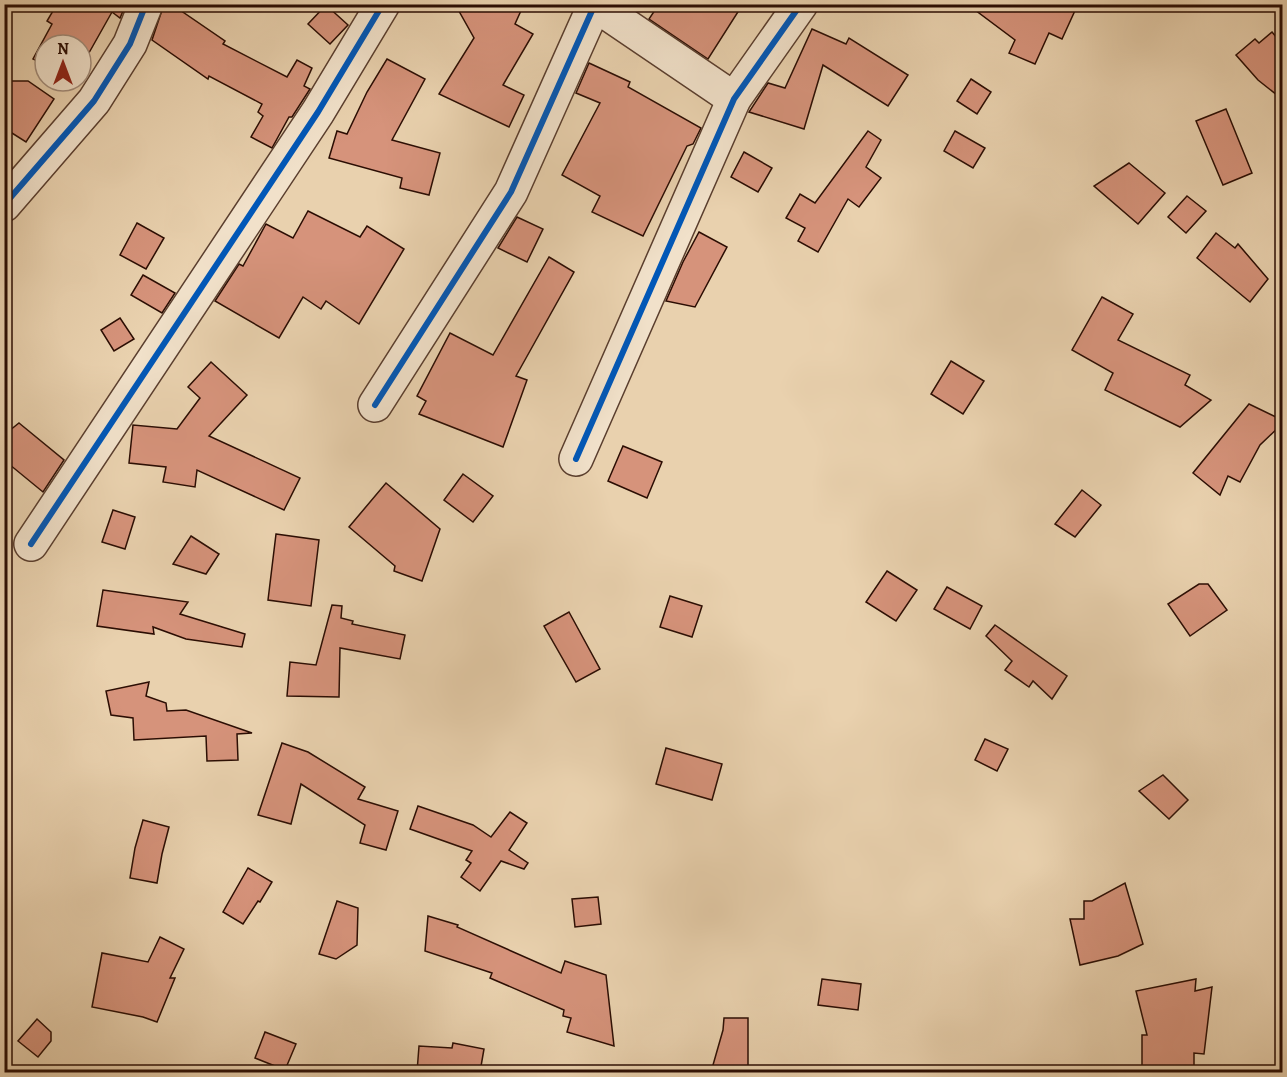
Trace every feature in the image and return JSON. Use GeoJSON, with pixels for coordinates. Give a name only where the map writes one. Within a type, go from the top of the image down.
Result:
{"type":"FeatureCollection","features":[{"type":"Feature","properties":{"kind":"street"},"geometry":{"type":"LineString","coordinates":[[4,205],[94,101],[130,44],[146,4]]}},
{"type":"Feature","properties":{"kind":"street"},"geometry":{"type":"LineString","coordinates":[[31,544],[318,112],[383,4]]}},
{"type":"Feature","properties":{"kind":"street"},"geometry":{"type":"LineString","coordinates":[[576,459],[734,99],[801,4]]}},
{"type":"Feature","properties":{"kind":"street"},"geometry":{"type":"LineString","coordinates":[[375,405],[511,192],[595,5],[734,99]]}},
{"type":"Feature","properties":{"kind":"building"},"geometry":{"type":"Polygon","coordinates":[[[57,4],[126,4],[120,18],[112,12],[93,46],[93,33],[47,33],[52,24],[47,21],[57,4]]]}},
{"type":"Feature","properties":{"kind":"building"},"geometry":{"type":"Polygon","coordinates":[[[164,4],[171,4],[225,41],[223,44],[287,77],[297,60],[312,68],[304,86],[310,89],[292,117],[289,117],[272,148],[251,137],[263,116],[258,112],[262,104],[209,76],[208,79],[152,40],[164,4]]]}},
{"type":"Feature","properties":{"kind":"building"},"geometry":{"type":"Polygon","coordinates":[[[455,4],[524,4],[515,24],[533,34],[503,85],[524,95],[509,127],[439,94],[474,38],[455,4]]]}},
{"type":"Feature","properties":{"kind":"building"},"geometry":{"type":"Polygon","coordinates":[[[659,4],[743,4],[708,59],[649,19],[659,4]]]}},
{"type":"Feature","properties":{"kind":"building"},"geometry":{"type":"Polygon","coordinates":[[[967,4],[1078,4],[1062,39],[1049,33],[1035,64],[1009,53],[1015,40],[967,4]]]}},
{"type":"Feature","properties":{"kind":"building"},"geometry":{"type":"Polygon","coordinates":[[[326,5],[348,25],[330,44],[308,24],[326,5]]]}},
{"type":"Feature","properties":{"kind":"building"},"geometry":{"type":"Polygon","coordinates":[[[812,29],[846,44],[849,38],[908,75],[888,106],[823,65],[804,129],[749,112],[768,83],[785,88],[812,29]]]}},
{"type":"Feature","properties":{"kind":"building"},"geometry":{"type":"Polygon","coordinates":[[[1272,32],[1282,44],[1282,99],[1258,80],[1236,55],[1255,39],[1259,43],[1272,32]]]}},
{"type":"Feature","properties":{"kind":"building"},"geometry":{"type":"Polygon","coordinates":[[[387,59],[425,79],[392,140],[440,153],[429,195],[400,188],[402,178],[329,158],[337,131],[347,134],[367,92],[387,59]]]}},
{"type":"Feature","properties":{"kind":"building"},"geometry":{"type":"Polygon","coordinates":[[[589,63],[630,82],[628,87],[701,128],[693,144],[687,146],[643,236],[592,212],[600,196],[562,175],[600,103],[576,93],[589,63]]]}},
{"type":"Feature","properties":{"kind":"building"},"geometry":{"type":"Polygon","coordinates":[[[971,79],[991,92],[977,114],[957,101],[971,79]]]}},
{"type":"Feature","properties":{"kind":"building"},"geometry":{"type":"Polygon","coordinates":[[[4,81],[28,81],[33,84],[33,93],[45,93],[54,99],[26,142],[4,128],[4,81]]]}},
{"type":"Feature","properties":{"kind":"building"},"geometry":{"type":"Polygon","coordinates":[[[1226,109],[1252,173],[1223,185],[1196,121],[1226,109]]]}},
{"type":"Feature","properties":{"kind":"building"},"geometry":{"type":"Polygon","coordinates":[[[868,131],[881,140],[866,167],[881,178],[859,207],[848,199],[818,252],[798,241],[805,228],[786,218],[800,194],[815,203],[868,131]]]}},
{"type":"Feature","properties":{"kind":"building"},"geometry":{"type":"Polygon","coordinates":[[[955,131],[985,148],[973,168],[944,151],[955,131]]]}},
{"type":"Feature","properties":{"kind":"building"},"geometry":{"type":"Polygon","coordinates":[[[744,152],[772,168],[758,192],[731,177],[744,152]]]}},
{"type":"Feature","properties":{"kind":"building"},"geometry":{"type":"Polygon","coordinates":[[[1129,163],[1165,193],[1138,224],[1094,186],[1129,163]]]}},
{"type":"Feature","properties":{"kind":"building"},"geometry":{"type":"Polygon","coordinates":[[[1187,196],[1206,211],[1186,233],[1168,217],[1187,196]]]}},
{"type":"Feature","properties":{"kind":"building"},"geometry":{"type":"Polygon","coordinates":[[[308,211],[360,237],[367,226],[404,249],[359,324],[326,301],[321,309],[303,297],[279,338],[215,301],[239,264],[243,266],[266,224],[293,238],[308,211]]]}},
{"type":"Feature","properties":{"kind":"building"},"geometry":{"type":"Polygon","coordinates":[[[517,217],[543,229],[527,262],[498,248],[517,217]]]}},
{"type":"Feature","properties":{"kind":"building"},"geometry":{"type":"Polygon","coordinates":[[[137,223],[164,238],[146,269],[120,255],[137,223]]]}},
{"type":"Feature","properties":{"kind":"building"},"geometry":{"type":"Polygon","coordinates":[[[699,232],[727,247],[695,307],[666,301],[683,262],[699,232]]]}},
{"type":"Feature","properties":{"kind":"building"},"geometry":{"type":"Polygon","coordinates":[[[1216,233],[1235,248],[1238,244],[1268,279],[1250,302],[1197,258],[1216,233]]]}},
{"type":"Feature","properties":{"kind":"building"},"geometry":{"type":"Polygon","coordinates":[[[549,257],[574,272],[516,376],[527,380],[503,447],[419,414],[426,401],[417,396],[450,333],[493,355],[549,257]]]}},
{"type":"Feature","properties":{"kind":"building"},"geometry":{"type":"Polygon","coordinates":[[[143,275],[175,293],[162,313],[131,295],[143,275]]]}},
{"type":"Feature","properties":{"kind":"building"},"geometry":{"type":"Polygon","coordinates":[[[1102,297],[1133,314],[1118,340],[1190,375],[1185,385],[1211,400],[1180,427],[1105,390],[1113,373],[1072,350],[1102,297]]]}},
{"type":"Feature","properties":{"kind":"building"},"geometry":{"type":"Polygon","coordinates":[[[120,318],[134,339],[114,351],[101,330],[120,318]]]}},
{"type":"Feature","properties":{"kind":"building"},"geometry":{"type":"Polygon","coordinates":[[[951,361],[984,381],[963,414],[931,394],[951,361]]]}},
{"type":"Feature","properties":{"kind":"building"},"geometry":{"type":"Polygon","coordinates":[[[211,362],[247,395],[209,436],[300,478],[284,510],[197,470],[195,487],[163,482],[166,467],[129,463],[133,425],[177,429],[200,398],[188,387],[211,362]]]}},
{"type":"Feature","properties":{"kind":"building"},"geometry":{"type":"Polygon","coordinates":[[[1249,404],[1282,420],[1282,424],[1260,445],[1240,482],[1228,476],[1220,495],[1193,473],[1249,404]]]}},
{"type":"Feature","properties":{"kind":"building"},"geometry":{"type":"Polygon","coordinates":[[[19,423],[64,460],[43,492],[4,460],[4,435],[19,423]]]}},
{"type":"Feature","properties":{"kind":"building"},"geometry":{"type":"Polygon","coordinates":[[[623,446],[662,462],[647,498],[608,481],[623,446]]]}},
{"type":"Feature","properties":{"kind":"building"},"geometry":{"type":"Polygon","coordinates":[[[463,474],[493,496],[473,522],[444,500],[463,474]]]}},
{"type":"Feature","properties":{"kind":"building"},"geometry":{"type":"Polygon","coordinates":[[[386,483],[440,529],[422,581],[394,571],[395,566],[349,527],[386,483]]]}},
{"type":"Feature","properties":{"kind":"building"},"geometry":{"type":"Polygon","coordinates":[[[1082,490],[1101,505],[1075,537],[1055,524],[1082,490]]]}},
{"type":"Feature","properties":{"kind":"building"},"geometry":{"type":"Polygon","coordinates":[[[113,510],[135,517],[125,549],[102,542],[113,510]]]}},
{"type":"Feature","properties":{"kind":"building"},"geometry":{"type":"Polygon","coordinates":[[[276,534],[319,540],[311,606],[268,600],[276,534]]]}},
{"type":"Feature","properties":{"kind":"building"},"geometry":{"type":"Polygon","coordinates":[[[191,536],[219,554],[206,574],[173,564],[191,536]]]}},
{"type":"Feature","properties":{"kind":"building"},"geometry":{"type":"Polygon","coordinates":[[[887,571],[917,590],[896,621],[866,602],[887,571]]]}},
{"type":"Feature","properties":{"kind":"building"},"geometry":{"type":"Polygon","coordinates":[[[1199,584],[1208,584],[1227,610],[1190,636],[1168,604],[1199,584]]]}},
{"type":"Feature","properties":{"kind":"building"},"geometry":{"type":"Polygon","coordinates":[[[947,587],[982,606],[970,629],[934,609],[947,587]]]}},
{"type":"Feature","properties":{"kind":"building"},"geometry":{"type":"Polygon","coordinates":[[[103,590],[188,602],[180,614],[245,634],[242,647],[186,639],[153,627],[154,634],[97,626],[103,590]]]}},
{"type":"Feature","properties":{"kind":"building"},"geometry":{"type":"Polygon","coordinates":[[[670,596],[702,606],[692,637],[660,627],[670,596]]]}},
{"type":"Feature","properties":{"kind":"building"},"geometry":{"type":"Polygon","coordinates":[[[332,605],[342,606],[341,618],[353,621],[352,624],[405,635],[400,659],[340,648],[339,697],[287,696],[290,662],[316,665],[332,605]]]}},
{"type":"Feature","properties":{"kind":"building"},"geometry":{"type":"Polygon","coordinates":[[[569,612],[600,669],[576,682],[544,626],[569,612]]]}},
{"type":"Feature","properties":{"kind":"building"},"geometry":{"type":"Polygon","coordinates":[[[995,625],[1067,676],[1052,699],[1033,681],[1029,687],[1005,670],[1012,661],[986,636],[995,625]]]}},
{"type":"Feature","properties":{"kind":"building"},"geometry":{"type":"Polygon","coordinates":[[[149,682],[146,696],[166,703],[167,711],[186,710],[252,733],[237,734],[238,760],[207,761],[206,736],[134,740],[133,718],[111,715],[106,691],[149,682]]]}},
{"type":"Feature","properties":{"kind":"building"},"geometry":{"type":"Polygon","coordinates":[[[985,739],[1008,749],[997,771],[975,760],[985,739]]]}},
{"type":"Feature","properties":{"kind":"building"},"geometry":{"type":"Polygon","coordinates":[[[282,743],[308,752],[365,787],[358,799],[398,811],[386,850],[360,843],[365,825],[301,784],[291,824],[258,815],[282,743]]]}},
{"type":"Feature","properties":{"kind":"building"},"geometry":{"type":"Polygon","coordinates":[[[666,748],[722,764],[712,800],[656,784],[666,748]]]}},
{"type":"Feature","properties":{"kind":"building"},"geometry":{"type":"Polygon","coordinates":[[[1163,775],[1188,800],[1169,819],[1139,791],[1163,775]]]}},
{"type":"Feature","properties":{"kind":"building"},"geometry":{"type":"Polygon","coordinates":[[[418,806],[473,825],[491,837],[510,812],[527,823],[509,850],[528,863],[524,869],[501,861],[480,891],[461,877],[471,863],[466,860],[472,851],[410,829],[418,806]]]}},
{"type":"Feature","properties":{"kind":"building"},"geometry":{"type":"Polygon","coordinates":[[[143,820],[169,827],[157,883],[130,878],[143,820]]]}},
{"type":"Feature","properties":{"kind":"building"},"geometry":{"type":"Polygon","coordinates":[[[248,868],[272,882],[243,924],[223,912],[248,868]]]}},
{"type":"Feature","properties":{"kind":"building"},"geometry":{"type":"Polygon","coordinates":[[[1125,883],[1143,944],[1118,956],[1080,965],[1070,919],[1084,919],[1084,901],[1092,901],[1125,883]]]}},
{"type":"Feature","properties":{"kind":"building"},"geometry":{"type":"Polygon","coordinates":[[[598,897],[601,924],[575,927],[572,899],[598,897]]]}},
{"type":"Feature","properties":{"kind":"building"},"geometry":{"type":"Polygon","coordinates":[[[337,901],[358,908],[357,945],[336,959],[319,954],[337,901]]]}},
{"type":"Feature","properties":{"kind":"building"},"geometry":{"type":"Polygon","coordinates":[[[428,916],[458,925],[457,927],[561,973],[565,961],[606,975],[614,1046],[567,1032],[571,1018],[563,1016],[564,1010],[490,978],[492,973],[425,951],[428,916]]]}},
{"type":"Feature","properties":{"kind":"building"},"geometry":{"type":"Polygon","coordinates":[[[160,937],[184,949],[170,978],[175,978],[157,1022],[92,1007],[102,953],[148,962],[160,937]]]}},
{"type":"Feature","properties":{"kind":"building"},"geometry":{"type":"Polygon","coordinates":[[[822,979],[861,984],[858,1010],[818,1005],[822,979]]]}},
{"type":"Feature","properties":{"kind":"building"},"geometry":{"type":"Polygon","coordinates":[[[1196,979],[1195,991],[1212,987],[1204,1054],[1194,1053],[1194,1067],[1142,1067],[1142,1035],[1147,1035],[1136,991],[1196,979]]]}},
{"type":"Feature","properties":{"kind":"building"},"geometry":{"type":"Polygon","coordinates":[[[724,1018],[748,1018],[748,1072],[711,1072],[723,1030],[724,1018]]]}},
{"type":"Feature","properties":{"kind":"building"},"geometry":{"type":"Polygon","coordinates":[[[37,1019],[51,1032],[51,1041],[38,1057],[18,1041],[37,1019]]]}},
{"type":"Feature","properties":{"kind":"building"},"geometry":{"type":"Polygon","coordinates":[[[265,1032],[296,1044],[285,1070],[255,1058],[265,1032]]]}},
{"type":"Feature","properties":{"kind":"building"},"geometry":{"type":"Polygon","coordinates":[[[453,1043],[484,1049],[480,1072],[417,1072],[419,1046],[452,1048],[453,1043]]]}},
{"type":"Feature","properties":{"kind":"cycle path"},"geometry":{"type":"LineString","coordinates":[[4,205],[94,101],[130,44],[146,4]]}},
{"type":"Feature","properties":{"kind":"cycle path"},"geometry":{"type":"LineString","coordinates":[[31,544],[318,112],[383,4]]}},
{"type":"Feature","properties":{"kind":"cycle path"},"geometry":{"type":"LineString","coordinates":[[375,405],[511,192],[595,4]]}},
{"type":"Feature","properties":{"kind":"cycle path"},"geometry":{"type":"LineString","coordinates":[[576,459],[734,99],[801,4]]}}]}
